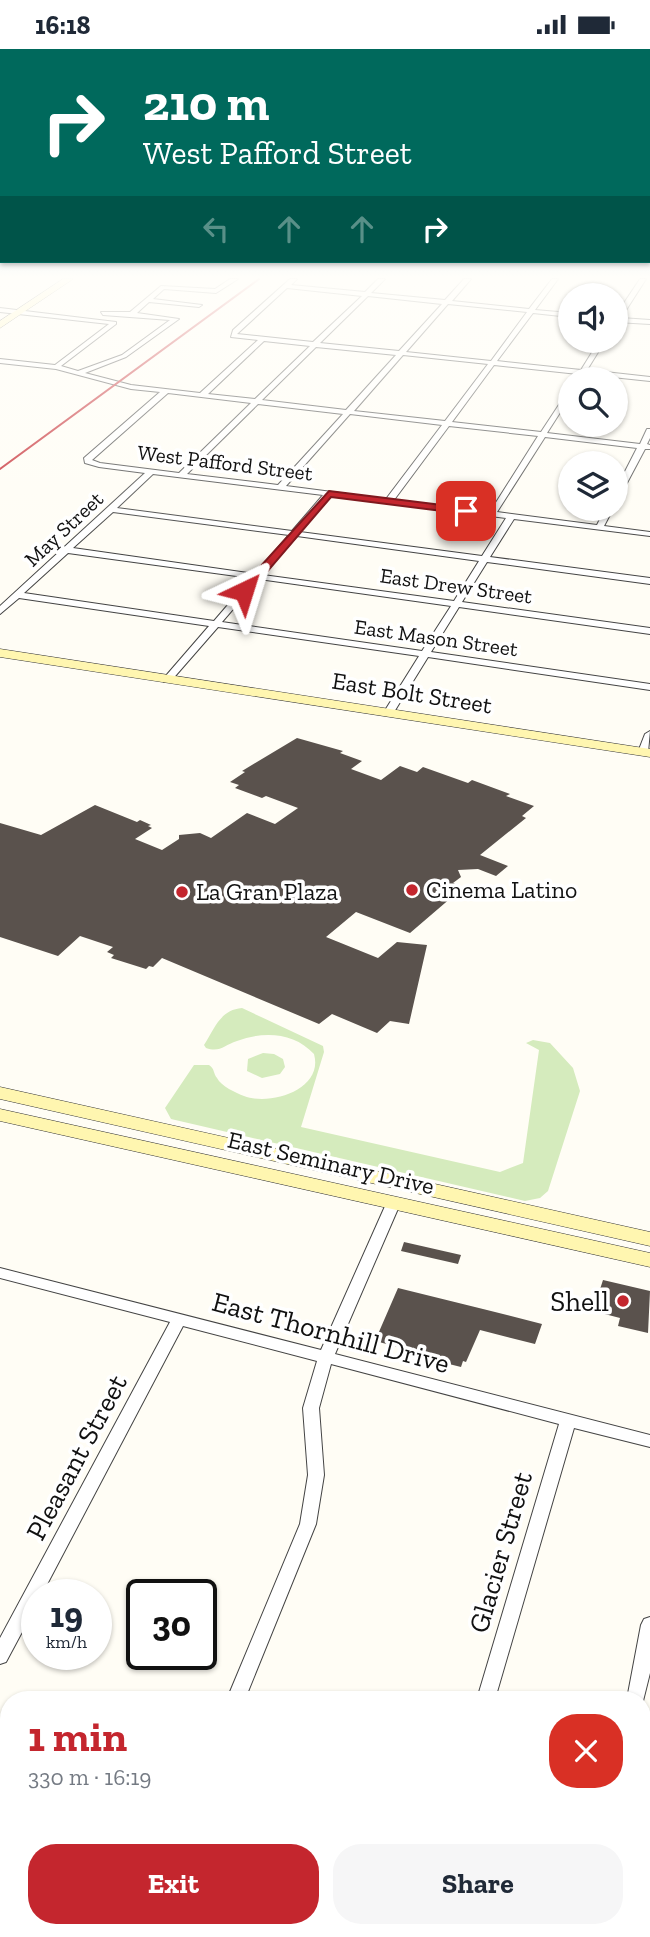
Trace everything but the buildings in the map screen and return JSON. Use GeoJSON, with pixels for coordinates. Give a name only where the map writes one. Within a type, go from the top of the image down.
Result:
{"type":"FeatureCollection","features":[{"type":"Feature","properties":{"kind":"main road","name":"East Bolt Street"},"geometry":{"type":"LineString","coordinates":[[0,653],[647,752]]}},
{"type":"Feature","properties":{"kind":"main road","name":"East Seminary Drive"},"geometry":{"type":"LineString","coordinates":[[6,1096],[650,1239]]}},
{"type":"Feature","properties":{"kind":"main road","name":"East Seminary Drive"},"geometry":{"type":"LineString","coordinates":[[0,1115],[650,1260]]}},
{"type":"Feature","properties":{"kind":"main road"},"geometry":{"type":"LineString","coordinates":[[52,1126],[122,1131],[141,1124],[153,1137],[231,1167]]}},
{"type":"Feature","properties":{"kind":"main road"},"geometry":{"type":"LineString","coordinates":[[439,1214],[468,1212],[524,1222],[540,1221],[549,1216]]}},
{"type":"Feature","properties":{"kind":"street"},"geometry":{"type":"LineString","coordinates":[[57,367],[116,384],[165,392],[646,446]]}},
{"type":"Feature","properties":{"kind":"street"},"geometry":{"type":"LineString","coordinates":[[80,372],[93,367]]}},
{"type":"Feature","properties":{"kind":"street"},"geometry":{"type":"LineString","coordinates":[[201,396],[232,367]]}},
{"type":"Feature","properties":{"kind":"street"},"geometry":{"type":"LineString","coordinates":[[181,475],[291,367]]}},
{"type":"Feature","properties":{"kind":"street"},"geometry":{"type":"LineString","coordinates":[[280,488],[389,367]]}},
{"type":"Feature","properties":{"kind":"street"},"geometry":{"type":"LineString","coordinates":[[388,502],[489,367]]}},
{"type":"Feature","properties":{"kind":"street"},"geometry":{"type":"LineString","coordinates":[[534,367],[558,370]]}},
{"type":"Feature","properties":{"kind":"street"},"geometry":{"type":"LineString","coordinates":[[628,377],[650,379]]}},
{"type":"Feature","properties":{"kind":"street"},"geometry":{"type":"LineString","coordinates":[[99,465],[91,463],[88,458],[165,392]]}},
{"type":"Feature","properties":{"kind":"street"},"geometry":{"type":"LineString","coordinates":[[492,515],[558,411]]}},
{"type":"Feature","properties":{"kind":"street"},"geometry":{"type":"LineString","coordinates":[[628,476],[646,446],[650,431]]}},
{"type":"Feature","properties":{"kind":"street","name":"West Pafford Street"},"geometry":{"type":"LineString","coordinates":[[99,465],[650,534]]}},
{"type":"Feature","properties":{"kind":"street","name":"May Street"},"geometry":{"type":"LineString","coordinates":[[0,611],[151,472]]}},
{"type":"Feature","properties":{"kind":"street"},"geometry":{"type":"LineString","coordinates":[[167,680],[329,494]]}},
{"type":"Feature","properties":{"kind":"street"},"geometry":{"type":"LineString","coordinates":[[110,509],[650,580]]}},
{"type":"Feature","properties":{"kind":"street"},"geometry":{"type":"LineString","coordinates":[[388,712],[511,517]]}},
{"type":"Feature","properties":{"kind":"street"},"geometry":{"type":"LineString","coordinates":[[599,528],[603,521]]}},
{"type":"Feature","properties":{"kind":"street"},"geometry":{"type":"LineString","coordinates":[[66,550],[258,576]]}},
{"type":"Feature","properties":{"kind":"street","name":"East Drew Street"},"geometry":{"type":"LineString","coordinates":[[258,576],[650,631]]}},
{"type":"Feature","properties":{"kind":"street","name":"East Mason Street"},"geometry":{"type":"LineString","coordinates":[[17,595],[650,687]]}},
{"type":"Feature","properties":{"kind":"street"},"geometry":{"type":"LineString","coordinates":[[647,752],[650,734]]}},
{"type":"Feature","properties":{"kind":"street"},"geometry":{"type":"LineString","coordinates":[[239,1691],[308,1524],[316,1475],[312,1408],[325,1358],[393,1204]]}},
{"type":"Feature","properties":{"kind":"street","name":"East Thornhill Drive"},"geometry":{"type":"LineString","coordinates":[[0,1273],[650,1441]]}},
{"type":"Feature","properties":{"kind":"street","name":"Pleasant Street"},"geometry":{"type":"LineString","coordinates":[[0,1656],[179,1319]]}},
{"type":"Feature","properties":{"kind":"street","name":"Glacier Street"},"geometry":{"type":"LineString","coordinates":[[487,1691],[568,1420]]}},
{"type":"Feature","properties":{"kind":"street"},"geometry":{"type":"LineString","coordinates":[[638,1691],[650,1625]]}},
{"type":"Feature","properties":{"kind":"green space"},"geometry":{"type":"Polygon","coordinates":[[[242,1008],[323,1046],[324,1052],[301,1127],[500,1172],[523,1163],[539,1050],[526,1043],[533,1040],[550,1043],[573,1068],[580,1091],[548,1191],[540,1198],[525,1201],[171,1119],[165,1108],[194,1065],[209,1065],[225,1086],[255,1099],[280,1097],[303,1086],[311,1077],[315,1067],[314,1054],[297,1041],[278,1035],[247,1038],[219,1049],[206,1048],[204,1045],[223,1016],[242,1008]]]}},
{"type":"Feature","properties":{"kind":"green space"},"geometry":{"type":"Polygon","coordinates":[[[263,1053],[274,1054],[283,1059],[285,1067],[280,1074],[262,1078],[247,1071],[248,1059],[263,1053]]]}},
{"type":"Feature","properties":{"kind":"railway"},"geometry":{"type":"LineString","coordinates":[[0,469],[139,367]]}},
{"type":"Feature","properties":{"kind":"place","name":"Cinema Latino"},"geometry":{"type":"Point","coordinates":[412,890]}},
{"type":"Feature","properties":{"kind":"place","name":"La Gran Plaza"},"geometry":{"type":"Point","coordinates":[182,892]}},
{"type":"Feature","properties":{"kind":"place","name":"Shell"},"geometry":{"type":"Point","coordinates":[623,1301]}},
{"type":"Feature","properties":{"kind":"route"},"geometry":{"type":"LineString","coordinates":[[244,591],[329,494],[466,511]]}}]}
